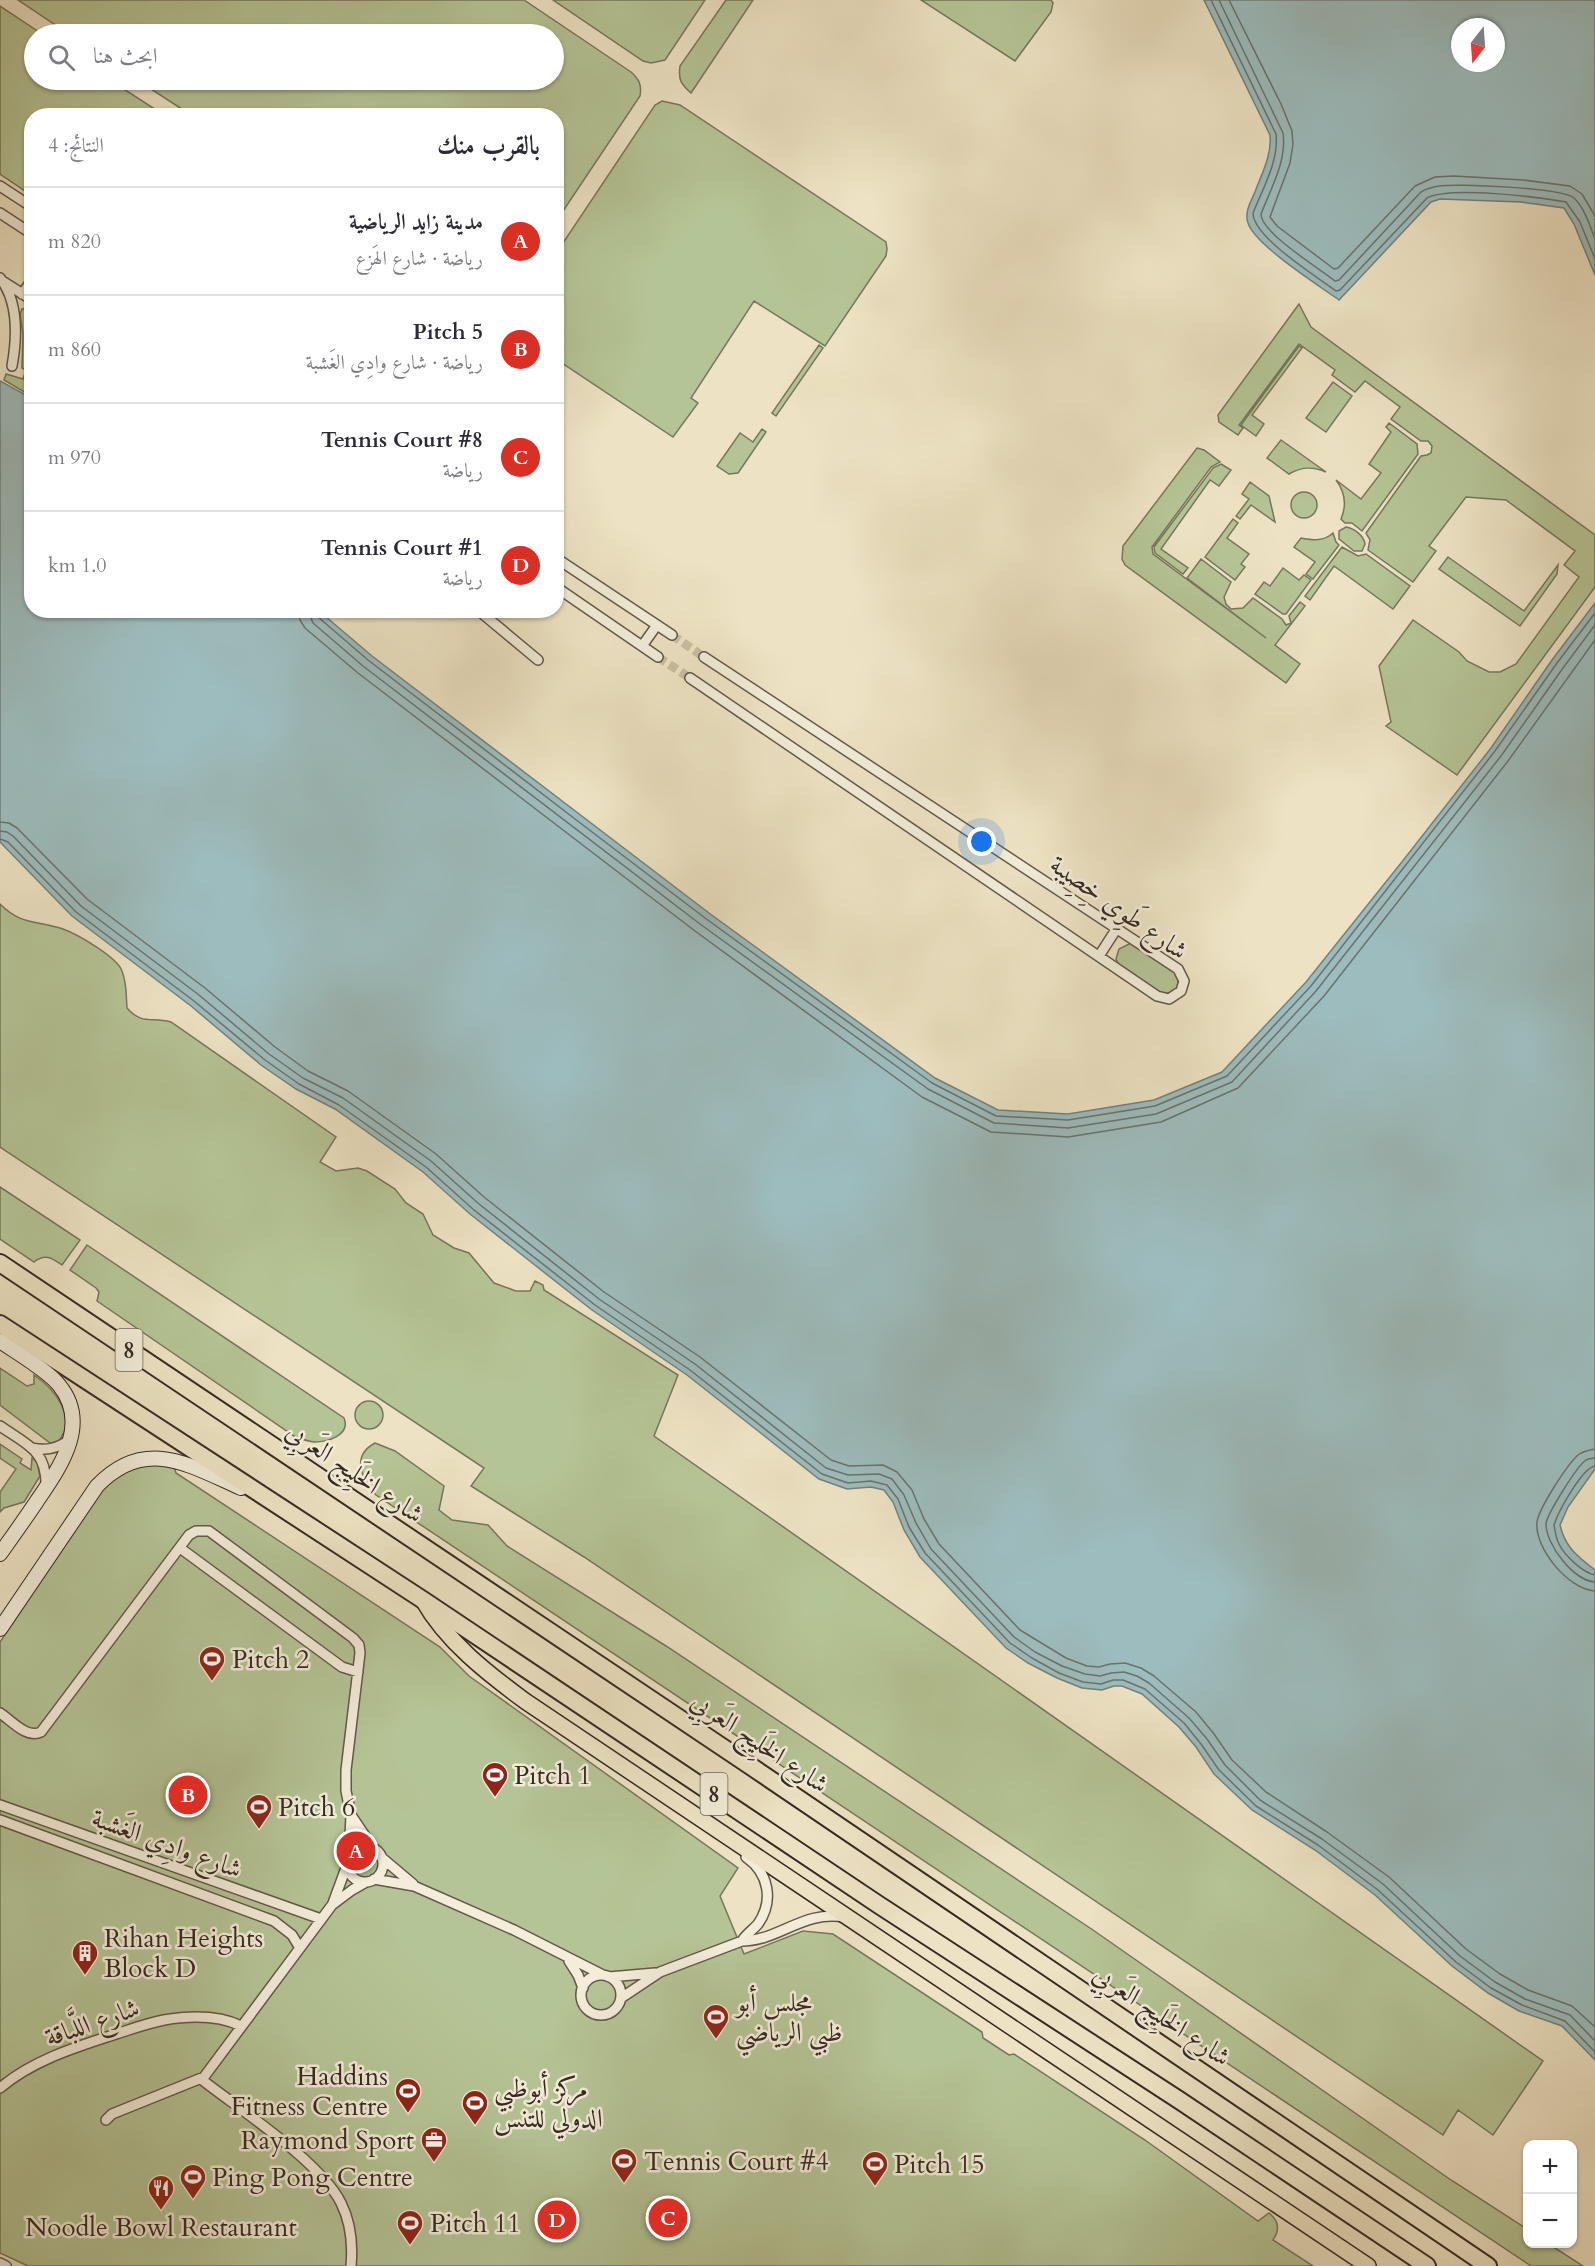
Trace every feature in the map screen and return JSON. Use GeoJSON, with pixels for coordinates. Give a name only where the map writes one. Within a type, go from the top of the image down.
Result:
{"type":"FeatureCollection","features":[{"type":"Feature","properties":{"kind":"highway","name":"شارع الخَلِيج العَربِي"},"geometry":{"type":"LineString","coordinates":[[0,1263],[768,1778],[1488,2266]]}},
{"type":"Feature","properties":{"kind":"highway","name":"8"},"geometry":{"type":"LineString","coordinates":[[0,1324],[423,1600],[870,1899],[1136,2072],[1427,2266]]}},
{"type":"Feature","properties":{"kind":"main road"},"geometry":{"type":"LineString","coordinates":[[423,1600],[447,1634],[517,1695],[1368,2266]]}},
{"type":"Feature","properties":{"kind":"street"},"geometry":{"type":"LineString","coordinates":[[0,186],[24,202]]}},
{"type":"Feature","properties":{"kind":"street"},"geometry":{"type":"LineString","coordinates":[[0,213],[24,229]]}},
{"type":"Feature","properties":{"kind":"street"},"geometry":{"type":"LineString","coordinates":[[2,280],[22,294],[24,291]]}},
{"type":"Feature","properties":{"kind":"street"},"geometry":{"type":"LineString","coordinates":[[2,280],[11,302],[15,323],[12,366]]}},
{"type":"Feature","properties":{"kind":"street"},"geometry":{"type":"LineString","coordinates":[[564,563],[672,635]]}},
{"type":"Feature","properties":{"kind":"street"},"geometry":{"type":"LineString","coordinates":[[564,592],[658,657]]}},
{"type":"Feature","properties":{"kind":"street"},"geometry":{"type":"LineString","coordinates":[[488,618],[538,660]]}},
{"type":"Feature","properties":{"kind":"street"},"geometry":{"type":"LineString","coordinates":[[642,646],[657,625]]}},
{"type":"Feature","properties":{"kind":"street","name":"شارع طَوِي خِصِيبة"},"geometry":{"type":"LineString","coordinates":[[690,678],[1156,996],[1169,999],[1179,994],[1184,981],[1178,969],[704,657]]}},
{"type":"Feature","properties":{"kind":"street"},"geometry":{"type":"LineString","coordinates":[[1099,956],[1117,928]]}},
{"type":"Feature","properties":{"kind":"street"},"geometry":{"type":"LineString","coordinates":[[0,1341],[60,1386],[68,1398],[73,1413],[72,1435],[63,1461],[0,1554]]}},
{"type":"Feature","properties":{"kind":"street"},"geometry":{"type":"LineString","coordinates":[[0,1426],[32,1448],[44,1462],[46,1488]]}},
{"type":"Feature","properties":{"kind":"street"},"geometry":{"type":"LineString","coordinates":[[32,1448],[47,1450],[62,1446],[72,1435]]}},
{"type":"Feature","properties":{"kind":"street"},"geometry":{"type":"LineString","coordinates":[[0,1629],[97,1486],[119,1467],[146,1458],[175,1460],[265,1498]]}},
{"type":"Feature","properties":{"kind":"street"},"geometry":{"type":"LineString","coordinates":[[0,1713],[27,1733],[34,1735],[41,1732],[192,1533],[201,1530],[213,1533],[354,1638],[360,1649],[346,1770],[346,1791],[351,1815],[348,1860],[349,1872],[354,1878],[414,1886],[521,1933],[605,1976],[618,1985],[621,1998]]}},
{"type":"Feature","properties":{"kind":"street"},"geometry":{"type":"LineString","coordinates":[[180,1548],[342,1667],[358,1672]]}},
{"type":"Feature","properties":{"kind":"street","name":"شارع وادِي الغَشبة"},"geometry":{"type":"LineString","coordinates":[[0,1805],[321,1919]]}},
{"type":"Feature","properties":{"kind":"street"},"geometry":{"type":"LineString","coordinates":[[351,1815],[373,1848],[414,1886]]}},
{"type":"Feature","properties":{"kind":"street","name":"شارع وادِي الغَشبة"},"geometry":{"type":"LineString","coordinates":[[0,1820],[274,1921],[292,1935],[300,1948]]}},
{"type":"Feature","properties":{"kind":"street"},"geometry":{"type":"LineString","coordinates":[[711,1826],[722,1840],[754,1862],[766,1881],[768,1895],[765,1910],[759,1922],[742,1941]]}},
{"type":"Feature","properties":{"kind":"street"},"geometry":{"type":"LineString","coordinates":[[332,1905],[348,1860],[357,1848],[365,1846],[373,1848]]}},
{"type":"Feature","properties":{"kind":"street"},"geometry":{"type":"LineString","coordinates":[[106,2120],[112,2114],[183,2084],[201,2079],[332,1905],[352,1890],[370,1881],[382,1870],[381,1857]]}},
{"type":"Feature","properties":{"kind":"street"},"geometry":{"type":"LineString","coordinates":[[565,1957],[575,1968],[583,1988],[583,2003],[594,2013],[604,2015],[613,2011],[621,1998],[660,1972],[742,1941],[754,1940],[820,1916],[836,1916],[852,1920]]}},
{"type":"Feature","properties":{"kind":"street"},"geometry":{"type":"LineString","coordinates":[[583,1988],[589,1980],[605,1976],[660,1972]]}},
{"type":"Feature","properties":{"kind":"street","name":"شارع اللَّباقة"},"geometry":{"type":"LineString","coordinates":[[0,2088],[22,2072],[84,2044],[163,2020],[217,2019],[241,2026]]}},
{"type":"Feature","properties":{"kind":"street"},"geometry":{"type":"LineString","coordinates":[[201,2079],[286,2145],[329,2183],[341,2202],[348,2222],[352,2244],[351,2266]]}},
{"type":"Feature","properties":{"kind":"street"},"geometry":{"type":"LineString","coordinates":[[0,2263],[6,2266]]}},
{"type":"Feature","properties":{"kind":"green space"},"geometry":{"type":"Polygon","coordinates":[[[18,0],[524,0],[560,24],[54,24],[18,0]]]}},
{"type":"Feature","properties":{"kind":"green space"},"geometry":{"type":"Polygon","coordinates":[[[553,0],[705,0],[665,60],[651,63],[643,61],[553,0]]]}},
{"type":"Feature","properties":{"kind":"green space"},"geometry":{"type":"Polygon","coordinates":[[[726,0],[753,0],[691,93],[681,81],[680,66],[726,0]]]}},
{"type":"Feature","properties":{"kind":"green space"},"geometry":{"type":"Polygon","coordinates":[[[921,0],[1051,0],[1053,3],[1051,12],[1015,61],[921,0]]]}},
{"type":"Feature","properties":{"kind":"green space"},"geometry":{"type":"Polygon","coordinates":[[[0,6],[27,24],[24,24],[24,90],[125,90],[153,108],[24,108],[24,190],[0,174],[0,6]]]}},
{"type":"Feature","properties":{"kind":"green space"},"geometry":{"type":"Polygon","coordinates":[[[564,27],[631,72],[639,82],[641,89],[640,96],[564,210],[564,108],[180,108],[152,90],[564,90],[564,27]]]}},
{"type":"Feature","properties":{"kind":"green space"},"geometry":{"type":"Polygon","coordinates":[[[662,101],[680,105],[886,242],[887,249],[886,256],[825,346],[754,301],[691,398],[698,403],[673,437],[564,364],[564,242],[655,105],[662,101]]]}},
{"type":"Feature","properties":{"kind":"green space"},"geometry":{"type":"Polygon","coordinates":[[[1299,304],[1311,327],[1595,535],[1595,587],[1457,775],[1386,726],[1391,722],[1379,666],[1413,620],[1459,652],[1467,661],[1489,672],[1500,672],[1516,664],[1579,577],[1564,565],[1575,551],[1506,500],[1466,497],[1429,546],[1436,551],[1413,582],[1368,550],[1370,540],[1366,533],[1421,456],[1431,453],[1432,446],[1428,441],[1421,441],[1391,419],[1400,407],[1365,381],[1355,392],[1332,375],[1335,370],[1299,344],[1239,425],[1243,428],[1238,435],[1219,422],[1218,415],[1299,304]]]}},
{"type":"Feature","properties":{"kind":"green space"},"geometry":{"type":"Polygon","coordinates":[[[24,309],[24,369],[22,368],[23,334],[20,314],[24,309]]]}},
{"type":"Feature","properties":{"kind":"green space"},"geometry":{"type":"Polygon","coordinates":[[[819,345],[823,348],[776,416],[772,413],[819,345]]]}},
{"type":"Feature","properties":{"kind":"green space"},"geometry":{"type":"Polygon","coordinates":[[[1299,346],[1302,348],[1252,415],[1264,424],[1256,436],[1241,425],[1299,346]]]}},
{"type":"Feature","properties":{"kind":"green space"},"geometry":{"type":"Polygon","coordinates":[[[6,374],[23,379],[24,376],[24,392],[4,380],[6,374]]]}},
{"type":"Feature","properties":{"kind":"green space"},"geometry":{"type":"Polygon","coordinates":[[[1333,382],[1352,396],[1326,432],[1306,418],[1333,382]]]}},
{"type":"Feature","properties":{"kind":"green space"},"geometry":{"type":"Polygon","coordinates":[[[1389,423],[1417,444],[1418,454],[1362,531],[1352,523],[1345,523],[1341,519],[1344,499],[1336,480],[1361,499],[1381,473],[1369,464],[1391,432],[1386,427],[1389,423]]]}},
{"type":"Feature","properties":{"kind":"green space"},"geometry":{"type":"Polygon","coordinates":[[[762,429],[766,432],[738,473],[729,474],[717,466],[740,433],[753,442],[762,429]]]}},
{"type":"Feature","properties":{"kind":"green space"},"geometry":{"type":"Polygon","coordinates":[[[1281,440],[1326,472],[1307,468],[1289,474],[1267,458],[1281,440]]]}},
{"type":"Feature","properties":{"kind":"green space"},"geometry":{"type":"Polygon","coordinates":[[[1197,448],[1204,450],[1220,462],[1211,467],[1152,547],[1153,554],[1266,638],[1187,578],[1201,559],[1231,582],[1224,597],[1231,609],[1243,608],[1253,598],[1282,619],[1286,625],[1291,623],[1289,616],[1300,602],[1305,606],[1275,645],[1300,664],[1286,683],[1125,565],[1122,559],[1123,546],[1197,448]]]}},
{"type":"Feature","properties":{"kind":"green space"},"geometry":{"type":"Polygon","coordinates":[[[1221,464],[1231,470],[1219,486],[1210,480],[1161,549],[1188,568],[1183,574],[1155,553],[1154,547],[1213,468],[1221,464]]]}},
{"type":"Feature","properties":{"kind":"green space"},"geometry":{"type":"Polygon","coordinates":[[[1250,482],[1269,496],[1275,522],[1251,505],[1240,519],[1236,516],[1249,499],[1242,494],[1250,482]]]}},
{"type":"Feature","properties":{"kind":"green space"},"geometry":{"type":"Polygon","coordinates":[[[1304,492],[1313,496],[1317,505],[1313,514],[1304,518],[1295,514],[1291,505],[1295,496],[1304,492]]]}},
{"type":"Feature","properties":{"kind":"green space"},"geometry":{"type":"Polygon","coordinates":[[[1233,519],[1238,523],[1227,538],[1249,554],[1241,564],[1245,567],[1235,580],[1205,557],[1233,519]]]}},
{"type":"Feature","properties":{"kind":"green space"},"geometry":{"type":"Polygon","coordinates":[[[1346,527],[1363,538],[1365,544],[1362,551],[1354,551],[1339,539],[1339,531],[1346,527]]]}},
{"type":"Feature","properties":{"kind":"green space"},"geometry":{"type":"Polygon","coordinates":[[[1333,533],[1339,545],[1313,579],[1306,574],[1315,562],[1294,547],[1301,538],[1322,539],[1333,533]]]}},
{"type":"Feature","properties":{"kind":"green space"},"geometry":{"type":"Polygon","coordinates":[[[1342,547],[1358,556],[1366,554],[1410,586],[1393,609],[1334,566],[1310,600],[1305,596],[1342,547]]]}},
{"type":"Feature","properties":{"kind":"green space"},"geometry":{"type":"Polygon","coordinates":[[[1448,557],[1524,611],[1558,565],[1557,574],[1520,626],[1439,569],[1448,557]]]}},
{"type":"Feature","properties":{"kind":"green space"},"geometry":{"type":"Polygon","coordinates":[[[1283,568],[1299,580],[1304,575],[1311,580],[1286,614],[1255,594],[1264,582],[1270,586],[1283,568]]]}},
{"type":"Feature","properties":{"kind":"green space"},"geometry":{"type":"Polygon","coordinates":[[[0,904],[22,919],[63,929],[87,941],[113,959],[122,971],[126,985],[127,1008],[133,1014],[143,1019],[171,1022],[336,1137],[320,1162],[336,1171],[358,1168],[367,1171],[395,1189],[406,1203],[423,1214],[433,1235],[454,1248],[469,1253],[494,1283],[516,1291],[530,1291],[535,1281],[543,1285],[544,1290],[678,1375],[654,1436],[1543,2061],[1493,2135],[1458,2110],[1443,2135],[584,1557],[471,1486],[484,1468],[0,1147],[0,904]]]}},
{"type":"Feature","properties":{"kind":"green space"},"geometry":{"type":"Polygon","coordinates":[[[1131,943],[1165,962],[1172,969],[1177,976],[1178,983],[1175,991],[1161,995],[1120,967],[1116,959],[1119,949],[1131,943]]]}},
{"type":"Feature","properties":{"kind":"green space"},"geometry":{"type":"Polygon","coordinates":[[[0,1187],[80,1240],[62,1265],[48,1258],[34,1262],[0,1239],[0,1187]]]}},
{"type":"Feature","properties":{"kind":"green space"},"geometry":{"type":"Polygon","coordinates":[[[87,1245],[344,1418],[344,1429],[337,1436],[320,1442],[294,1436],[97,1301],[99,1292],[96,1288],[70,1270],[87,1245]]]}},
{"type":"Feature","properties":{"kind":"green space"},"geometry":{"type":"Polygon","coordinates":[[[0,1368],[27,1386],[34,1384],[34,1375],[56,1396],[65,1414],[66,1423],[64,1433],[58,1442],[50,1443],[0,1405],[0,1368]]]}},
{"type":"Feature","properties":{"kind":"green space"},"geometry":{"type":"Polygon","coordinates":[[[369,1401],[379,1405],[383,1415],[379,1425],[369,1429],[359,1425],[355,1415],[359,1405],[369,1401]]]}},
{"type":"Feature","properties":{"kind":"green space"},"geometry":{"type":"Polygon","coordinates":[[[375,1443],[395,1451],[444,1486],[439,1510],[452,1520],[488,1525],[507,1546],[666,1646],[1093,1930],[1451,2180],[1523,2226],[1523,2248],[1555,2248],[1583,2266],[1531,2266],[376,1495],[366,1482],[361,1468],[363,1454],[375,1443]]]}},
{"type":"Feature","properties":{"kind":"green space"},"geometry":{"type":"Polygon","coordinates":[[[0,1444],[22,1459],[20,1463],[31,1470],[32,1458],[37,1462],[40,1476],[24,1502],[4,1508],[0,1512],[0,1492],[16,1469],[0,1458],[0,1444]]]}},
{"type":"Feature","properties":{"kind":"green space"},"geometry":{"type":"Polygon","coordinates":[[[173,1464],[176,1473],[440,1647],[469,1676],[738,1868],[720,1896],[744,1954],[803,1931],[833,1934],[982,2032],[983,2038],[1009,2055],[1014,2054],[1145,2140],[1258,2221],[1269,2213],[1275,2219],[1277,2226],[1277,2233],[1273,2240],[1313,2266],[28,2266],[0,2253],[0,1642],[106,1485],[132,1465],[173,1464]]]}},
{"type":"Feature","properties":{"kind":"water"},"geometry":{"type":"Polygon","coordinates":[[[1204,0],[1595,0],[1595,275],[1574,224],[1564,208],[1521,202],[1440,199],[1431,202],[1339,300],[1274,253],[1253,232],[1248,223],[1247,211],[1268,157],[1270,135],[1204,0]]]}},
{"type":"Feature","properties":{"kind":"water"},"geometry":{"type":"Polygon","coordinates":[[[0,381],[24,394],[24,618],[327,618],[372,656],[709,913],[935,1078],[998,1110],[1068,1114],[1154,1100],[1222,1072],[1306,982],[1405,858],[1491,748],[1595,603],[1595,1469],[1568,1507],[1560,1525],[1565,1539],[1573,1550],[1595,1570],[1595,2060],[1562,2026],[1519,2011],[1488,1993],[1452,1966],[1375,1895],[1315,1850],[1252,1810],[1214,1774],[1179,1727],[1142,1694],[1122,1686],[1102,1690],[1082,1688],[1028,1663],[1006,1648],[920,1557],[904,1530],[893,1502],[884,1490],[871,1487],[847,1489],[819,1479],[687,1375],[592,1310],[470,1214],[423,1172],[335,1109],[296,1089],[261,1065],[191,1006],[72,916],[0,842],[0,381]]]}},
{"type":"Feature","properties":{"kind":"tunnel"},"geometry":{"type":"LineString","coordinates":[[672,635],[704,657]]}},
{"type":"Feature","properties":{"kind":"tunnel"},"geometry":{"type":"LineString","coordinates":[[658,657],[690,678]]}},
{"type":"Feature","properties":{"kind":"place","name":"Pitch 2"},"geometry":{"type":"Point","coordinates":[212,1682]}},
{"type":"Feature","properties":{"kind":"place","name":"Pitch 5"},"geometry":{"type":"Point","coordinates":[188,1795]}},
{"type":"Feature","properties":{"kind":"place","name":"Pitch 1"},"geometry":{"type":"Point","coordinates":[495,1798]}},
{"type":"Feature","properties":{"kind":"place","name":"Pitch 6"},"geometry":{"type":"Point","coordinates":[259,1830]}},
{"type":"Feature","properties":{"kind":"place","name":"مدينة زايد الرياضية"},"geometry":{"type":"Point","coordinates":[356,1851]}},
{"type":"Feature","properties":{"kind":"place","name":"Rihan Heights Block D"},"geometry":{"type":"Point","coordinates":[85,1976]}},
{"type":"Feature","properties":{"kind":"place","name":"مجلس أبو ظبي الرياضي"},"geometry":{"type":"Point","coordinates":[716,2040]}},
{"type":"Feature","properties":{"kind":"place","name":"Haddins Fitness Centre"},"geometry":{"type":"Point","coordinates":[408,2114]}},
{"type":"Feature","properties":{"kind":"place","name":"مركز أبوظبي الدولي للتنس"},"geometry":{"type":"Point","coordinates":[475,2126]}},
{"type":"Feature","properties":{"kind":"place","name":"Raymond Sport"},"geometry":{"type":"Point","coordinates":[434,2163]}},
{"type":"Feature","properties":{"kind":"place","name":"Tennis Court #4"},"geometry":{"type":"Point","coordinates":[624,2184]}},
{"type":"Feature","properties":{"kind":"place","name":"Pitch 15"},"geometry":{"type":"Point","coordinates":[875,2187]}},
{"type":"Feature","properties":{"kind":"place","name":"Ping Pong Centre"},"geometry":{"type":"Point","coordinates":[193,2200]}},
{"type":"Feature","properties":{"kind":"place","name":"Noodle Bowl Restaurant"},"geometry":{"type":"Point","coordinates":[161,2211]}},
{"type":"Feature","properties":{"kind":"place","name":"Tennis Court #8"},"geometry":{"type":"Point","coordinates":[668,2218]}},
{"type":"Feature","properties":{"kind":"place","name":"Tennis Court #1"},"geometry":{"type":"Point","coordinates":[557,2220]}},
{"type":"Feature","properties":{"kind":"place","name":"Pitch 11"},"geometry":{"type":"Point","coordinates":[410,2246]}}]}
